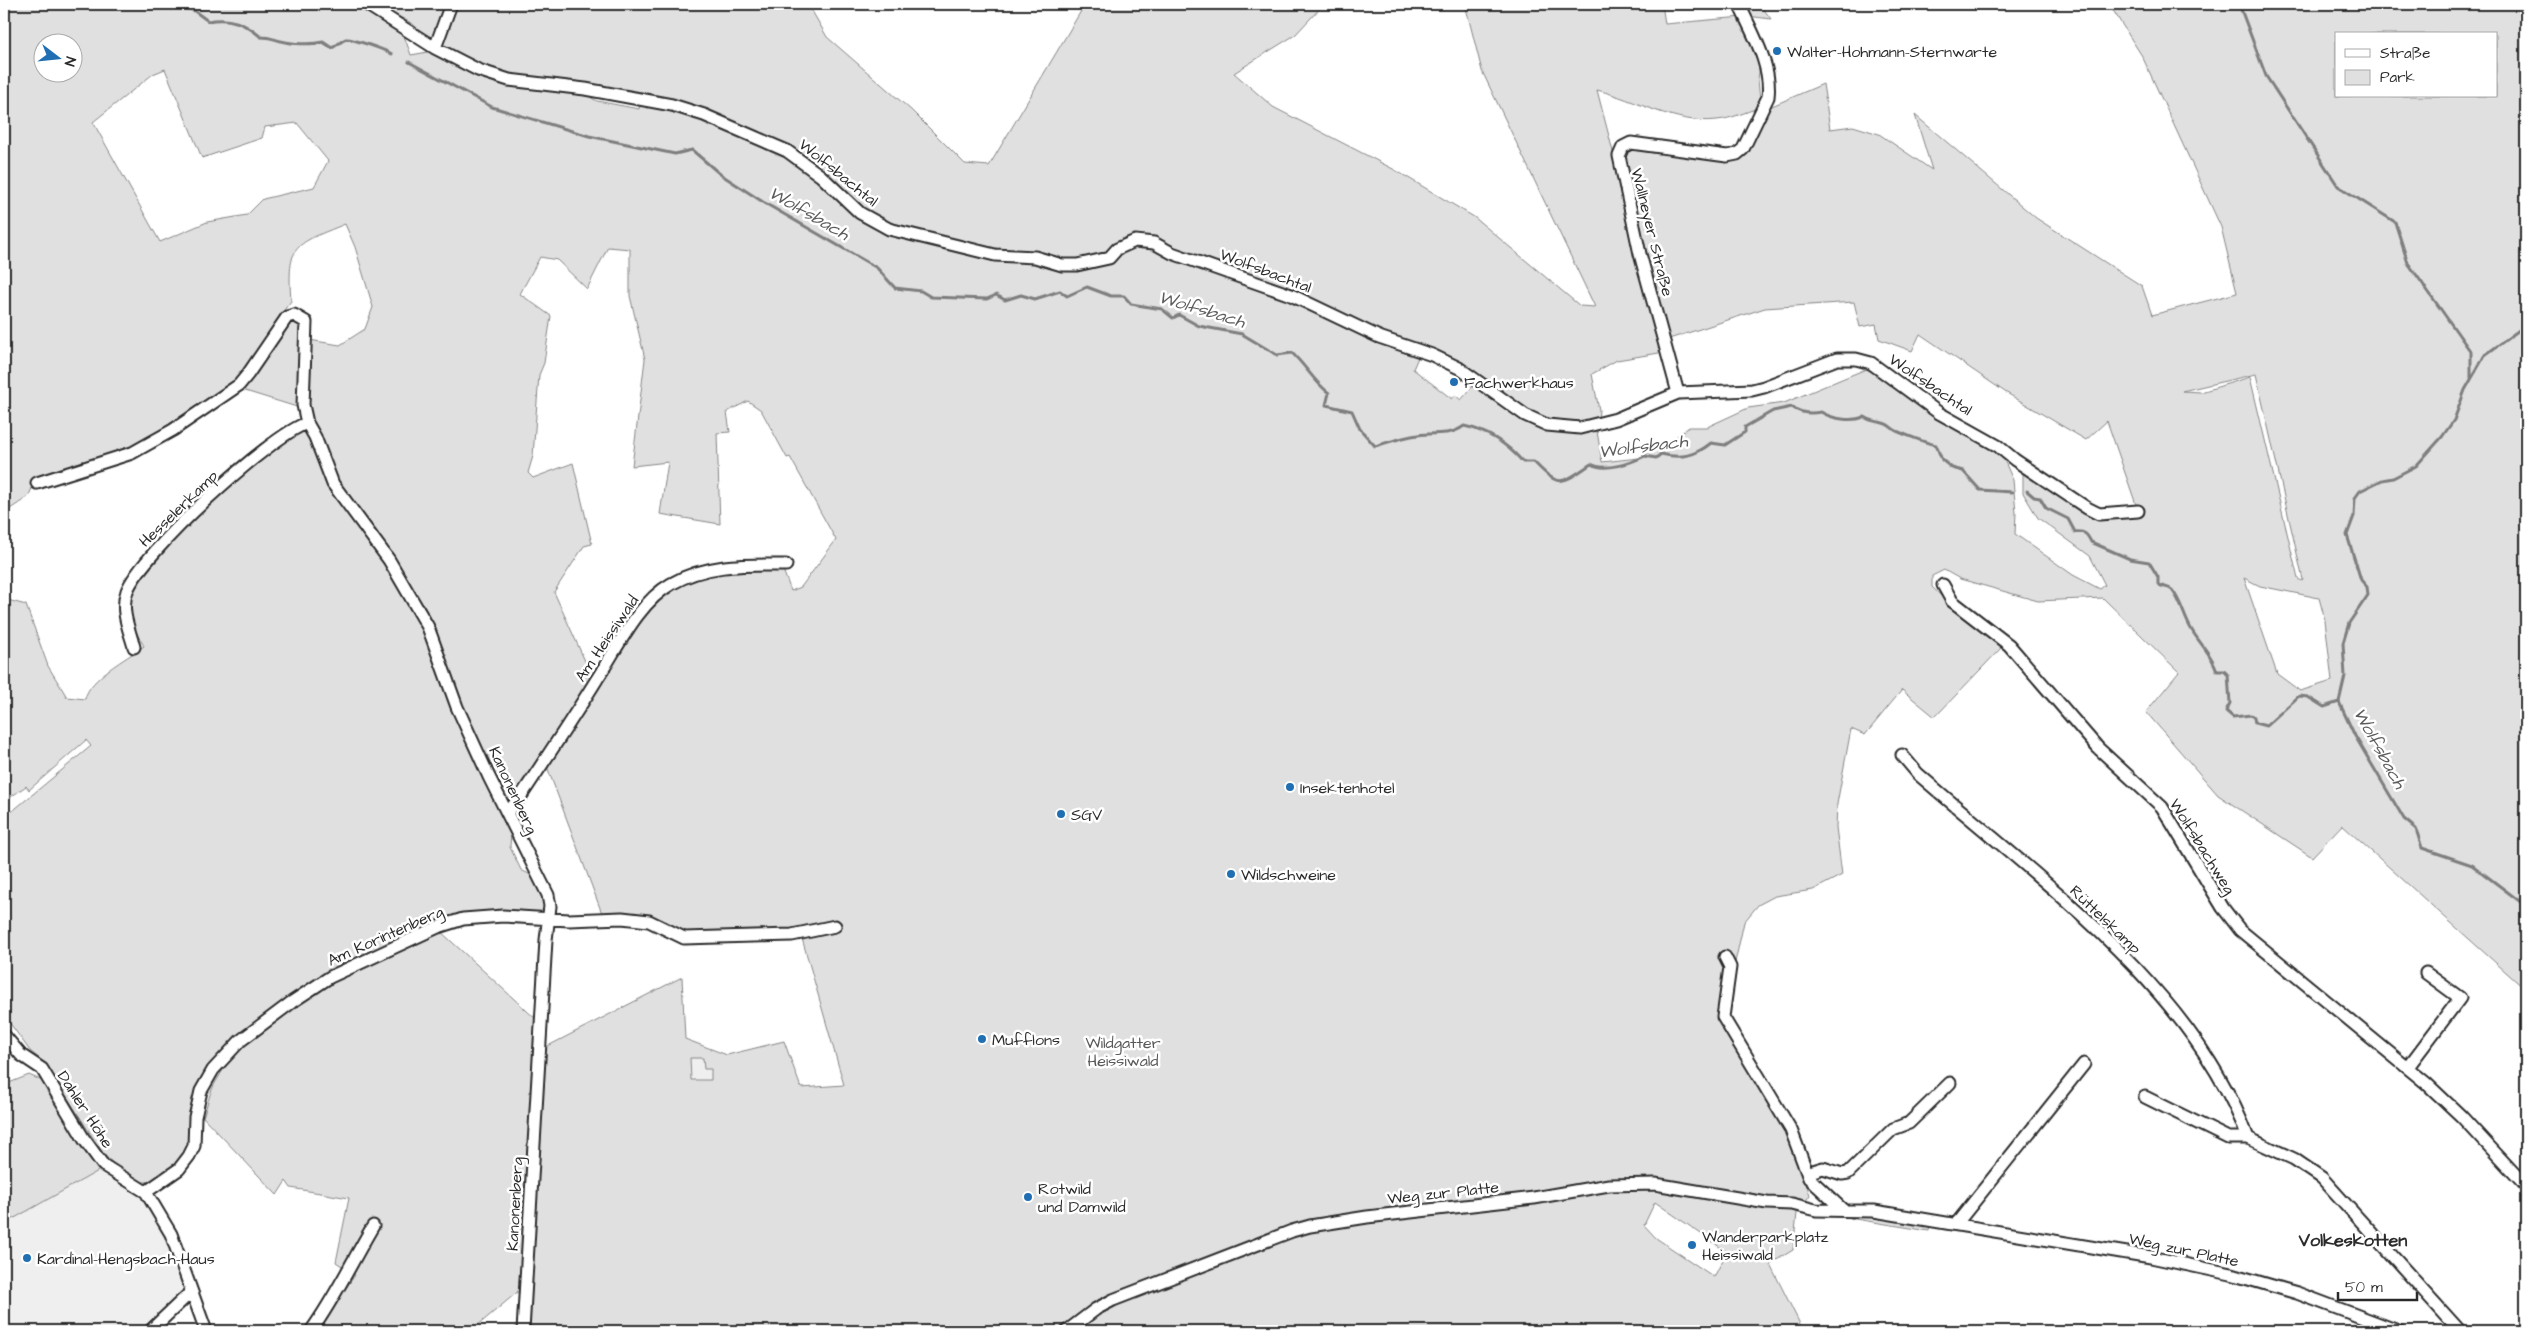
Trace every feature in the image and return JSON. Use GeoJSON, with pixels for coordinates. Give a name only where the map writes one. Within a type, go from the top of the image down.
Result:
{"type":"FeatureCollection","features":[{"type":"Feature","properties":{"kind":"street","name":"Wolfsbachtal"},"geometry":{"type":"LineString","coordinates":[[366,4],[435,48],[478,70],[510,80],[585,89],[663,103],[704,115],[787,151],[821,176],[860,213],[889,228],[995,254],[1035,257],[1062,265],[1077,265],[1109,258],[1117,249],[1134,241],[1154,243],[1172,254],[1290,295],[1379,337],[1432,355],[1459,368],[1525,415],[1547,425],[1580,428],[1616,419],[1678,393],[1752,390],[1796,376],[1837,359],[1856,359],[1872,364],[1885,372],[1939,413],[1998,446],[2015,460],[2087,508],[2100,514],[2138,512]]}},
{"type":"Feature","properties":{"kind":"street"},"geometry":{"type":"LineString","coordinates":[[435,48],[451,4]]}},
{"type":"Feature","properties":{"kind":"street","name":"Wallneyer Straße"},"geometry":{"type":"LineString","coordinates":[[1678,393],[1640,254],[1619,156],[1623,148],[1631,143],[1727,156],[1737,154],[1743,149],[1768,97],[1769,88],[1764,61],[1740,4]]}},
{"type":"Feature","properties":{"kind":"street","name":"Kanonenberg"},"geometry":{"type":"LineString","coordinates":[[37,483],[132,453],[188,420],[239,384],[287,317],[294,315],[306,322],[303,405],[307,423],[315,437],[333,484],[364,523],[422,615],[457,707],[489,777],[508,812],[512,826],[548,895],[550,918],[546,940],[523,1331]]}},
{"type":"Feature","properties":{"kind":"street","name":"Hesselerkamp"},"geometry":{"type":"LineString","coordinates":[[134,647],[124,615],[127,592],[139,569],[174,531],[241,471],[295,427],[307,423]]}},
{"type":"Feature","properties":{"kind":"street","name":"Am Heissiwald"},"geometry":{"type":"LineString","coordinates":[[508,812],[521,796],[625,634],[651,600],[670,584],[691,574],[726,565],[786,565]]}},
{"type":"Feature","properties":{"kind":"street","name":"Wolfsbachweg"},"geometry":{"type":"LineString","coordinates":[[1942,585],[1952,601],[2009,646],[2098,748],[2162,807],[2223,908],[2240,930],[2408,1067],[2461,1116],[2526,1186]]}},
{"type":"Feature","properties":{"kind":"street","name":"Rüttelskamp"},"geometry":{"type":"LineString","coordinates":[[1902,755],[1918,774],[2090,921],[2181,1020],[2208,1058],[2239,1115],[2248,1138]]}},
{"type":"Feature","properties":{"kind":"street","name":"Am Korintenberg"},"geometry":{"type":"LineString","coordinates":[[146,1192],[179,1169],[189,1156],[194,1146],[198,1103],[213,1070],[240,1041],[299,997],[330,977],[438,927],[471,919],[503,916],[635,919],[649,921],[684,938],[792,935],[835,926]]}},
{"type":"Feature","properties":{"kind":"street"},"geometry":{"type":"LineString","coordinates":[[1725,957],[1730,967],[1723,1017],[1791,1130],[1809,1178],[1819,1190],[1843,1210]]}},
{"type":"Feature","properties":{"kind":"street"},"geometry":{"type":"LineString","coordinates":[[2408,1067],[2460,998],[2426,973]]}},
{"type":"Feature","properties":{"kind":"street","name":"Dahler Höhe"},"geometry":{"type":"LineString","coordinates":[[4,1035],[21,1055],[42,1069],[84,1139],[103,1165],[146,1192],[171,1234],[206,1331]]}},
{"type":"Feature","properties":{"kind":"street"},"geometry":{"type":"LineString","coordinates":[[1958,1223],[2084,1064]]}},
{"type":"Feature","properties":{"kind":"street"},"geometry":{"type":"LineString","coordinates":[[1809,1178],[1813,1172],[1822,1168],[1842,1174],[1848,1173],[1893,1129],[1909,1123],[1950,1083]]}},
{"type":"Feature","properties":{"kind":"street"},"geometry":{"type":"LineString","coordinates":[[2145,1097],[2228,1138],[2248,1138],[2294,1158],[2322,1178],[2460,1331]]}},
{"type":"Feature","properties":{"kind":"street","name":"Weg zur Platte"},"geometry":{"type":"LineString","coordinates":[[1067,1331],[1096,1309],[1113,1300],[1292,1231],[1342,1220],[1494,1204],[1628,1184],[1655,1184],[1766,1203],[1792,1204],[1816,1210],[1874,1210],[2142,1256],[2231,1274],[2297,1293],[2398,1331]]}},
{"type":"Feature","properties":{"kind":"street"},"geometry":{"type":"LineString","coordinates":[[311,1331],[338,1292],[347,1269],[373,1226]]}},
{"type":"Feature","properties":{"kind":"street"},"geometry":{"type":"LineString","coordinates":[[150,1331],[191,1292]]}},
{"type":"Feature","properties":{"kind":"shaded area"},"geometry":{"type":"Polygon","coordinates":[[[690,1058],[703,1058],[711,1069],[711,1080],[691,1080],[690,1058]]]}},
{"type":"Feature","properties":{"kind":"shaded area"},"geometry":{"type":"Polygon","coordinates":[[[100,1170],[140,1194],[165,1228],[182,1285],[181,1290],[158,1318],[142,1331],[4,1331],[4,1224],[100,1170]]]}},
{"type":"Feature","properties":{"kind":"green space","name":"Wildgatter Heissiwald"},"geometry":{"type":"Polygon","coordinates":[[[4,4],[360,4],[380,15],[403,33],[411,55],[433,51],[473,73],[583,93],[597,101],[639,109],[643,92],[501,73],[478,65],[457,54],[443,45],[441,38],[454,4],[808,4],[827,37],[911,110],[965,164],[989,166],[1081,11],[1083,4],[1324,4],[1295,35],[1234,73],[1273,107],[1395,170],[1474,217],[1580,306],[1595,307],[1482,71],[1465,4],[1662,4],[1665,24],[1742,17],[1760,67],[1758,79],[1760,101],[1759,108],[1728,118],[1701,121],[1656,111],[1597,90],[1665,352],[1617,360],[1592,374],[1599,410],[1597,431],[1602,462],[1639,458],[1672,440],[1689,427],[1707,427],[1748,408],[1784,403],[1866,369],[1890,380],[2001,453],[2013,480],[2016,513],[2015,534],[2073,575],[2100,589],[2105,585],[2090,556],[2038,518],[2023,493],[2023,471],[2088,515],[2140,516],[2107,421],[2086,440],[2005,392],[1920,334],[1912,351],[1879,339],[1876,324],[1860,327],[1854,302],[1765,308],[1666,340],[1622,156],[1632,146],[1738,158],[1765,109],[1823,84],[1830,129],[1853,126],[1879,134],[1932,170],[1915,115],[2036,218],[2142,286],[2152,315],[2237,293],[2221,227],[2142,56],[2109,4],[2526,4],[2526,990],[2342,825],[2312,857],[2218,795],[2146,712],[2179,672],[2103,598],[2038,601],[1960,579],[1944,570],[1932,576],[1932,587],[1960,614],[2003,646],[1935,717],[1902,690],[1865,735],[1851,729],[1837,804],[1836,827],[1842,875],[1813,890],[1775,896],[1758,905],[1744,922],[1734,967],[1725,966],[1717,1016],[1789,1133],[1810,1195],[1797,1213],[1793,1250],[1770,1264],[1801,1326],[1819,1331],[529,1331],[544,1048],[682,977],[685,1039],[727,1055],[784,1041],[801,1088],[844,1085],[799,928],[682,935],[603,916],[543,756],[515,797],[507,800],[496,784],[462,706],[440,650],[430,616],[377,531],[337,481],[300,408],[242,390],[236,383],[184,420],[177,419],[158,431],[147,442],[35,482],[28,497],[4,513],[4,4]],[[165,69],[153,74],[93,122],[160,242],[207,222],[247,215],[263,199],[314,187],[328,161],[297,123],[265,127],[262,138],[202,158],[165,69]],[[345,224],[304,242],[297,249],[293,257],[290,282],[291,301],[282,313],[304,324],[303,339],[340,345],[365,329],[373,307],[355,247],[345,224]],[[608,247],[587,289],[557,260],[540,257],[520,294],[551,316],[544,363],[539,375],[533,456],[528,473],[533,478],[573,463],[592,544],[584,546],[554,592],[594,681],[628,635],[654,606],[685,584],[703,576],[722,571],[783,570],[791,591],[801,587],[836,540],[790,457],[787,458],[761,410],[748,401],[727,412],[730,432],[717,433],[720,524],[660,514],[668,462],[632,466],[645,359],[630,296],[630,249],[608,247]],[[1422,348],[1413,369],[1452,399],[1455,395],[1461,400],[1480,378],[1422,348]],[[2256,374],[2182,391],[2201,392],[2250,377],[2298,579],[2302,581],[2303,580],[2256,374]],[[2244,578],[2277,674],[2300,691],[2332,681],[2325,620],[2319,598],[2260,586],[2244,578]],[[690,1058],[691,1080],[711,1080],[711,1069],[704,1069],[703,1058],[690,1058]],[[1655,1202],[1644,1225],[1656,1238],[1714,1277],[1727,1252],[1655,1202]]]}},
{"type":"Feature","properties":{"kind":"green space"},"geometry":{"type":"Polygon","coordinates":[[[375,4],[447,4],[433,38],[427,39],[413,24],[375,4]]]}},
{"type":"Feature","properties":{"kind":"green space"},"geometry":{"type":"Polygon","coordinates":[[[1743,4],[1760,4],[1771,19],[1747,16],[1743,4]]]}},
{"type":"Feature","properties":{"kind":"green space"},"geometry":{"type":"Polygon","coordinates":[[[297,431],[307,432],[332,493],[361,528],[393,574],[417,615],[454,710],[511,832],[510,847],[521,870],[535,877],[544,896],[544,911],[541,913],[450,919],[266,1017],[198,1092],[190,1145],[179,1163],[166,1175],[147,1182],[141,1182],[121,1170],[104,1155],[46,1064],[30,1051],[4,1015],[4,818],[91,746],[86,740],[29,790],[26,786],[4,802],[4,599],[26,605],[48,666],[67,697],[85,699],[88,691],[101,676],[144,646],[135,629],[129,606],[138,582],[154,560],[203,510],[297,431]]]}},
{"type":"Feature","properties":{"kind":"green space"},"geometry":{"type":"Polygon","coordinates":[[[439,930],[538,1021],[521,1289],[471,1331],[316,1331],[355,1275],[336,1262],[349,1198],[291,1188],[286,1181],[277,1195],[203,1117],[214,1085],[233,1056],[257,1031],[313,991],[439,930]]]}},
{"type":"Feature","properties":{"kind":"green space"},"geometry":{"type":"Polygon","coordinates":[[[29,1075],[45,1082],[100,1170],[4,1224],[4,1085],[29,1075]]]}},
{"type":"Feature","properties":{"kind":"green space"},"geometry":{"type":"Polygon","coordinates":[[[1852,1214],[1873,1215],[1930,1224],[1929,1231],[1849,1218],[1852,1214]]]}},
{"type":"Feature","properties":{"kind":"waterway","name":"Wolfsbach"},"geometry":{"type":"LineString","coordinates":[[175,4],[193,10],[208,21],[223,20],[237,22],[261,37],[296,43],[313,44],[323,42],[332,48],[349,39],[392,54]]}},
{"type":"Feature","properties":{"kind":"waterway"},"geometry":{"type":"LineString","coordinates":[[2239,4],[2266,76],[2338,186],[2395,222],[2408,263],[2471,352],[2471,378]]}},
{"type":"Feature","properties":{"kind":"waterway","name":"Wolfsbach"},"geometry":{"type":"LineString","coordinates":[[409,62],[492,107],[589,136],[675,154],[692,150],[720,174],[763,202],[877,268],[895,288],[921,291],[931,297],[987,299],[996,295],[1005,300],[1021,295],[1035,299],[1060,291],[1067,296],[1087,287],[1111,296],[1124,296],[1131,304],[1162,309],[1173,318],[1179,315],[1199,326],[1242,334],[1277,355],[1292,353],[1329,393],[1326,405],[1352,411],[1360,429],[1375,446],[1412,436],[1453,432],[1464,426],[1489,435],[1504,444],[1523,462],[1534,462],[1550,477],[1561,481],[1573,476],[1591,464],[1611,467],[1645,456],[1656,458],[1661,454],[1675,456],[1693,454],[1711,443],[1725,445],[1745,432],[1745,427],[1773,411],[1792,407],[1806,413],[1821,412],[1842,419],[1859,419],[1864,417],[1886,424],[1897,431],[1936,445],[1942,460],[1952,468],[1963,471],[1980,490],[2012,492]]}},
{"type":"Feature","properties":{"kind":"waterway"},"geometry":{"type":"LineString","coordinates":[[2339,702],[2345,676],[2343,643],[2349,623],[2368,595],[2367,587],[2361,580],[2347,535],[2354,516],[2355,498],[2360,491],[2382,480],[2393,478],[2416,466],[2442,437],[2454,420],[2465,390],[2485,355],[2526,325]]}},
{"type":"Feature","properties":{"kind":"waterway","name":"Wolfsbach"},"geometry":{"type":"LineString","coordinates":[[2027,491],[2034,497],[2040,498],[2046,508],[2068,519],[2075,532],[2085,534],[2091,542],[2130,559],[2149,562],[2158,577],[2158,584],[2172,590],[2181,605],[2190,627],[2210,655],[2217,671],[2224,671],[2228,675],[2230,703],[2226,711],[2233,717],[2251,715],[2255,723],[2266,726],[2299,696],[2308,697],[2324,707],[2339,702]]}},
{"type":"Feature","properties":{"kind":"waterway","name":"Wolfsbach"},"geometry":{"type":"LineString","coordinates":[[2339,702],[2355,736],[2404,819],[2416,829],[2422,848],[2472,865],[2526,906]]}},
{"type":"Feature","properties":{"kind":"place","name":"Walter-Hohmann-Sternwarte"},"geometry":{"type":"Point","coordinates":[1777,51]}},
{"type":"Feature","properties":{"kind":"place","name":"Fachwerkhaus"},"geometry":{"type":"Point","coordinates":[1454,382]}},
{"type":"Feature","properties":{"kind":"place","name":"Insektenhotel"},"geometry":{"type":"Point","coordinates":[1290,787]}},
{"type":"Feature","properties":{"kind":"place","name":"SGV"},"geometry":{"type":"Point","coordinates":[1061,814]}},
{"type":"Feature","properties":{"kind":"place","name":"Wildschweine"},"geometry":{"type":"Point","coordinates":[1231,874]}},
{"type":"Feature","properties":{"kind":"place","name":"Mufflons"},"geometry":{"type":"Point","coordinates":[982,1039]}},
{"type":"Feature","properties":{"kind":"place","name":"Rotwild und Damwild"},"geometry":{"type":"Point","coordinates":[1028,1197]}},
{"type":"Feature","properties":{"kind":"place","name":"Wanderparkplatz Heissiwald"},"geometry":{"type":"Point","coordinates":[1692,1245]}},
{"type":"Feature","properties":{"kind":"place","name":"Kardinal-Hengsbach-Haus"},"geometry":{"type":"Point","coordinates":[27,1258]}},
{"type":"Feature","properties":{"kind":"district","name":"Volkeskotten"},"geometry":{"type":"Point","coordinates":[2353,1240]}}]}
